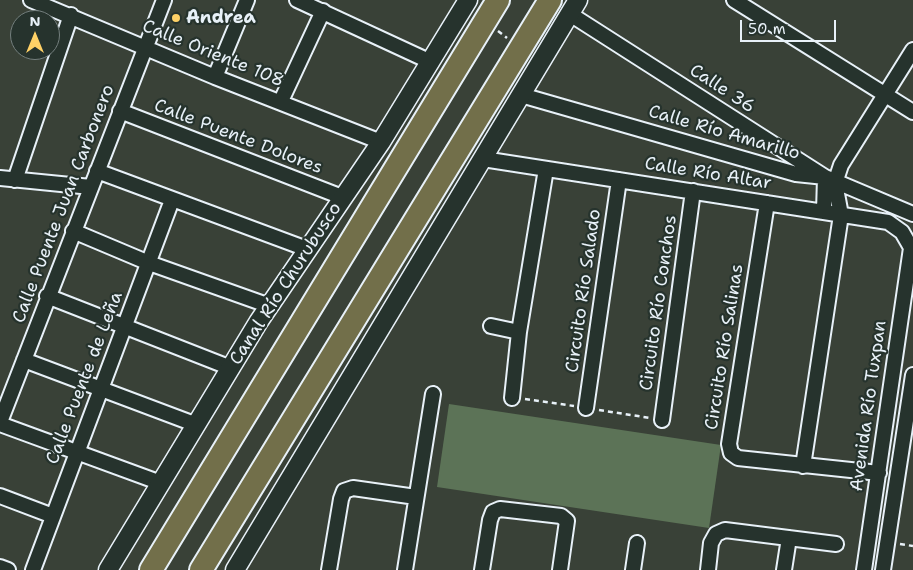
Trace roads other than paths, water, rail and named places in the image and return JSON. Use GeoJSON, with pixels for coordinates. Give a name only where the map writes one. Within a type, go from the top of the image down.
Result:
{"type":"FeatureCollection","features":[{"type":"Feature","properties":{"kind":"main road","name":"Canal Río Churubusco"},"geometry":{"type":"LineString","coordinates":[[151,570],[498,0]]}},
{"type":"Feature","properties":{"kind":"main road"},"geometry":{"type":"LineString","coordinates":[[201,570],[550,0]]}},
{"type":"Feature","properties":{"kind":"street","name":"Calle Oriente 108"},"geometry":{"type":"LineString","coordinates":[[31,0],[71,15],[214,77],[281,101],[381,142]]}},
{"type":"Feature","properties":{"kind":"street","name":"Calle Puente Juan Carbonero"},"geometry":{"type":"LineString","coordinates":[[0,423],[72,231],[98,171],[144,47],[164,0]]}},
{"type":"Feature","properties":{"kind":"street"},"geometry":{"type":"LineString","coordinates":[[214,77],[247,0]]}},
{"type":"Feature","properties":{"kind":"street","name":"Canal Río Churubusco"},"geometry":{"type":"LineString","coordinates":[[108,570],[270,306],[381,142],[468,0]]}},
{"type":"Feature","properties":{"kind":"street"},"geometry":{"type":"LineString","coordinates":[[734,0],[913,112]]}},
{"type":"Feature","properties":{"kind":"street"},"geometry":{"type":"LineString","coordinates":[[304,1],[431,62]]}},
{"type":"Feature","properties":{"kind":"street"},"geometry":{"type":"LineString","coordinates":[[235,570],[574,7]]}},
{"type":"Feature","properties":{"kind":"street","name":"Calle 36"},"geometry":{"type":"LineString","coordinates":[[574,7],[830,180]]}},
{"type":"Feature","properties":{"kind":"street"},"geometry":{"type":"LineString","coordinates":[[281,101],[323,11]]}},
{"type":"Feature","properties":{"kind":"street"},"geometry":{"type":"LineString","coordinates":[[15,180],[71,15]]}},
{"type":"Feature","properties":{"kind":"street"},"geometry":{"type":"LineString","coordinates":[[824,212],[830,180],[913,50]]}},
{"type":"Feature","properties":{"kind":"street","name":"Calle Río Amarillo"},"geometry":{"type":"LineString","coordinates":[[521,95],[796,174],[830,180],[913,214]]}},
{"type":"Feature","properties":{"kind":"street","name":"Calle Puente Dolores"},"geometry":{"type":"LineString","coordinates":[[120,111],[342,198]]}},
{"type":"Feature","properties":{"kind":"street","name":"Calle Río Altar"},"geometry":{"type":"LineString","coordinates":[[483,159],[888,222],[902,232],[912,249]]}},
{"type":"Feature","properties":{"kind":"street"},"geometry":{"type":"LineString","coordinates":[[512,398],[519,332],[546,169]]}},
{"type":"Feature","properties":{"kind":"street"},"geometry":{"type":"LineString","coordinates":[[98,171],[307,249]]}},
{"type":"Feature","properties":{"kind":"street"},"geometry":{"type":"LineString","coordinates":[[0,178],[91,187]]}},
{"type":"Feature","properties":{"kind":"street","name":"Circuito Río Salado"},"geometry":{"type":"LineString","coordinates":[[586,408],[619,180]]}},
{"type":"Feature","properties":{"kind":"street"},"geometry":{"type":"LineString","coordinates":[[803,466],[841,215],[830,180]]}},
{"type":"Feature","properties":{"kind":"street","name":"Circuito Río Conchos"},"geometry":{"type":"LineString","coordinates":[[662,420],[693,191]]}},
{"type":"Feature","properties":{"kind":"street","name":"Calle Puente de Leña"},"geometry":{"type":"LineString","coordinates":[[33,570],[172,200]]}},
{"type":"Feature","properties":{"kind":"street","name":"Circuito Río Salinas"},"geometry":{"type":"LineString","coordinates":[[767,203],[728,444],[730,453],[738,458],[879,473]]}},
{"type":"Feature","properties":{"kind":"street"},"geometry":{"type":"LineString","coordinates":[[72,231],[149,263],[270,306]]}},
{"type":"Feature","properties":{"kind":"street","name":"Avenida Río Tuxpan"},"geometry":{"type":"LineString","coordinates":[[864,570],[912,249]]}},
{"type":"Feature","properties":{"kind":"street"},"geometry":{"type":"LineString","coordinates":[[47,296],[231,368]]}},
{"type":"Feature","properties":{"kind":"street"},"geometry":{"type":"LineString","coordinates":[[492,326],[519,332]]}},
{"type":"Feature","properties":{"kind":"street"},"geometry":{"type":"LineString","coordinates":[[24,360],[197,425]]}},
{"type":"Feature","properties":{"kind":"street"},"geometry":{"type":"LineString","coordinates":[[883,570],[913,375]]}},
{"type":"Feature","properties":{"kind":"street"},"geometry":{"type":"LineString","coordinates":[[404,570],[433,394]]}},
{"type":"Feature","properties":{"kind":"street"},"geometry":{"type":"LineString","coordinates":[[0,423],[161,483]]}},
{"type":"Feature","properties":{"kind":"street"},"geometry":{"type":"LineString","coordinates":[[330,570],[341,499],[344,491],[353,488],[416,496]]}},
{"type":"Feature","properties":{"kind":"street"},"geometry":{"type":"LineString","coordinates":[[0,496],[52,516]]}},
{"type":"Feature","properties":{"kind":"street"},"geometry":{"type":"LineString","coordinates":[[482,570],[493,512],[500,509],[561,516],[566,521],[567,529],[560,570]]}},
{"type":"Feature","properties":{"kind":"street"},"geometry":{"type":"LineString","coordinates":[[708,570],[711,543],[716,534],[725,530],[836,544]]}},
{"type":"Feature","properties":{"kind":"street"},"geometry":{"type":"LineString","coordinates":[[784,570],[789,538]]}},
{"type":"Feature","properties":{"kind":"street"},"geometry":{"type":"LineString","coordinates":[[633,570],[637,543]]}},
{"type":"Feature","properties":{"kind":"street"},"geometry":{"type":"LineString","coordinates":[[0,567],[8,570]]}},
{"type":"Feature","properties":{"kind":"place","name":"Andrea"},"geometry":{"type":"Point","coordinates":[176,18]}}]}
